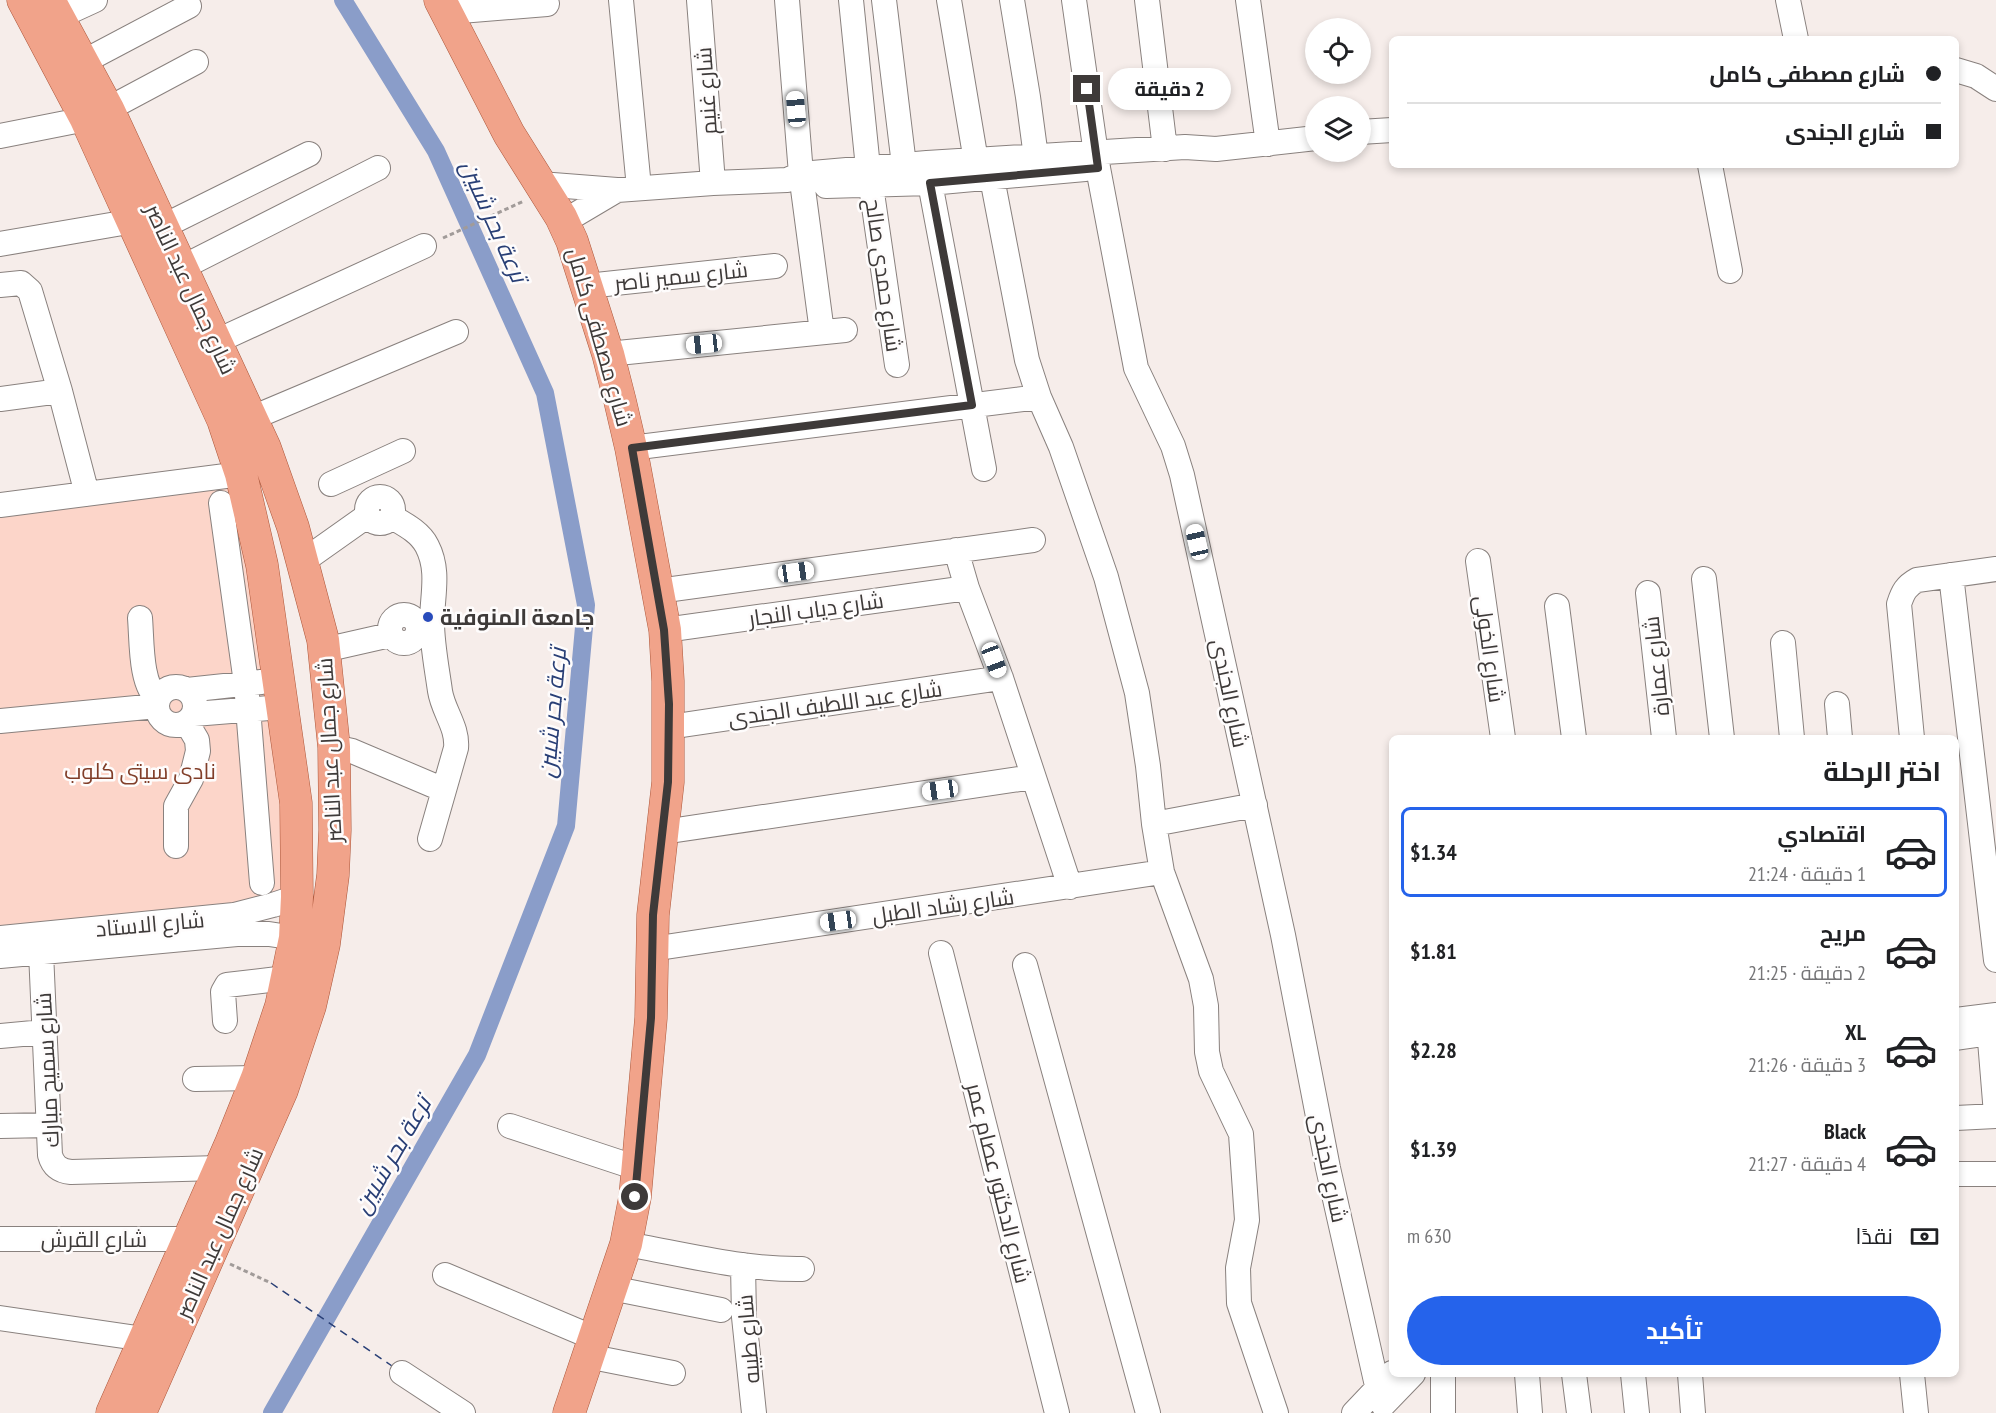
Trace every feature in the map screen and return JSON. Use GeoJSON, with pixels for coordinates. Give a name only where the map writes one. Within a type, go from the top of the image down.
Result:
{"type":"FeatureCollection","features":[{"type":"Feature","properties":{"kind":"main road","name":"شارع جمال عبد الناصر"},"geometry":{"type":"LineString","coordinates":[[23,0],[97,114],[148,224],[223,420],[241,474],[262,565],[296,803],[295,938],[281,1006],[257,1078],[219,1168],[199,1247],[140,1413]]}},
{"type":"Feature","properties":{"kind":"main road","name":"شارع مصطفى كامل"},"geometry":{"type":"LineString","coordinates":[[444,6],[508,134],[530,193],[563,222],[588,286],[609,354],[632,448],[664,630],[668,681],[668,782],[653,915],[651,1018],[633,1212],[626,1244],[569,1413]]}},
{"type":"Feature","properties":{"kind":"main road","name":"شارع جمال عبد الناصر"},"geometry":{"type":"LineString","coordinates":[[54,9],[83,62],[97,114]]}},
{"type":"Feature","properties":{"kind":"main road","name":"شارع جمال عبد الناصر"},"geometry":{"type":"LineString","coordinates":[[112,1413],[144,1339],[199,1247],[282,1090],[310,1006],[324,944],[333,875],[335,830],[334,747],[323,645],[293,527],[265,448],[181,268],[148,224]]}},
{"type":"Feature","properties":{"kind":"main road"},"geometry":{"type":"LineString","coordinates":[[278,681],[280,660],[288,663],[306,660],[323,645]]}},
{"type":"Feature","properties":{"kind":"main road"},"geometry":{"type":"LineString","coordinates":[[287,738],[300,717],[308,710],[319,708],[330,712]]}},
{"type":"Feature","properties":{"kind":"street"},"geometry":{"type":"LineString","coordinates":[[54,9],[95,0]]}},
{"type":"Feature","properties":{"kind":"street"},"geometry":{"type":"LineString","coordinates":[[621,0],[628,190]]}},
{"type":"Feature","properties":{"kind":"street","name":"شارع غنيم"},"geometry":{"type":"LineString","coordinates":[[699,0],[712,183]]}},
{"type":"Feature","properties":{"kind":"street"},"geometry":{"type":"LineString","coordinates":[[609,354],[834,331],[797,180],[787,0]]}},
{"type":"Feature","properties":{"kind":"street","name":"شارع حمدى صالح"},"geometry":{"type":"LineString","coordinates":[[851,0],[869,177],[897,365]]}},
{"type":"Feature","properties":{"kind":"street"},"geometry":{"type":"LineString","coordinates":[[884,0],[904,165]]}},
{"type":"Feature","properties":{"kind":"street"},"geometry":{"type":"LineString","coordinates":[[949,0],[984,169],[1028,360],[1039,397],[1062,447],[1106,577],[1137,693],[1162,872],[1201,979],[1206,1006],[1207,1052],[1211,1071],[1241,1134],[1247,1220],[1238,1268],[1239,1303],[1276,1413]]}},
{"type":"Feature","properties":{"kind":"street"},"geometry":{"type":"LineString","coordinates":[[1012,0],[1036,157]]}},
{"type":"Feature","properties":{"kind":"street","name":"شارع الجندى"},"geometry":{"type":"LineString","coordinates":[[1074,0],[1097,160],[1136,368],[1173,446],[1182,475],[1283,935],[1328,1168],[1382,1399]]}},
{"type":"Feature","properties":{"kind":"street"},"geometry":{"type":"LineString","coordinates":[[1148,0],[1165,149]]}},
{"type":"Feature","properties":{"kind":"street"},"geometry":{"type":"LineString","coordinates":[[1248,0],[1268,144]]}},
{"type":"Feature","properties":{"kind":"street"},"geometry":{"type":"LineString","coordinates":[[1788,0],[1795,36]]}},
{"type":"Feature","properties":{"kind":"street"},"geometry":{"type":"LineString","coordinates":[[444,6],[547,4]]}},
{"type":"Feature","properties":{"kind":"street"},"geometry":{"type":"LineString","coordinates":[[83,62],[189,6]]}},
{"type":"Feature","properties":{"kind":"street"},"geometry":{"type":"LineString","coordinates":[[0,136],[97,114],[196,62]]}},
{"type":"Feature","properties":{"kind":"street"},"geometry":{"type":"LineString","coordinates":[[1959,71],[1976,76],[1996,89]]}},
{"type":"Feature","properties":{"kind":"street"},"geometry":{"type":"LineString","coordinates":[[1371,131],[1389,130]]}},
{"type":"Feature","properties":{"kind":"street"},"geometry":{"type":"LineString","coordinates":[[869,177],[904,165],[952,171],[984,169],[1097,160],[1185,147],[1216,149],[1305,139]]}},
{"type":"Feature","properties":{"kind":"street"},"geometry":{"type":"LineString","coordinates":[[984,169],[1036,157],[1188,161],[1216,149]]}},
{"type":"Feature","properties":{"kind":"street"},"geometry":{"type":"LineString","coordinates":[[0,244],[148,224],[309,154]]}},
{"type":"Feature","properties":{"kind":"street"},"geometry":{"type":"LineString","coordinates":[[181,268],[378,168]]}},
{"type":"Feature","properties":{"kind":"street"},"geometry":{"type":"LineString","coordinates":[[1711,168],[1730,271]]}},
{"type":"Feature","properties":{"kind":"street"},"geometry":{"type":"LineString","coordinates":[[530,193],[869,177],[930,183],[952,171]]}},
{"type":"Feature","properties":{"kind":"street"},"geometry":{"type":"LineString","coordinates":[[930,183],[984,469]]}},
{"type":"Feature","properties":{"kind":"street"},"geometry":{"type":"LineString","coordinates":[[563,222],[628,190]]}},
{"type":"Feature","properties":{"kind":"street"},"geometry":{"type":"LineString","coordinates":[[215,342],[424,246]]}},
{"type":"Feature","properties":{"kind":"street","name":"شارع سمير ناصر"},"geometry":{"type":"LineString","coordinates":[[588,286],[775,266]]}},
{"type":"Feature","properties":{"kind":"street"},"geometry":{"type":"LineString","coordinates":[[0,285],[21,283],[30,291],[60,390],[87,494]]}},
{"type":"Feature","properties":{"kind":"street"},"geometry":{"type":"LineString","coordinates":[[252,418],[456,332]]}},
{"type":"Feature","properties":{"kind":"street"},"geometry":{"type":"LineString","coordinates":[[0,399],[60,390]]}},
{"type":"Feature","properties":{"kind":"street"},"geometry":{"type":"LineString","coordinates":[[632,448],[1039,397]]}},
{"type":"Feature","properties":{"kind":"street"},"geometry":{"type":"LineString","coordinates":[[331,484],[403,450]]}},
{"type":"Feature","properties":{"kind":"street"},"geometry":{"type":"LineString","coordinates":[[323,645],[390,635],[398,643],[410,643],[425,622],[435,592],[435,569],[426,544],[411,528],[380,510],[371,466]]}},
{"type":"Feature","properties":{"kind":"street"},"geometry":{"type":"LineString","coordinates":[[0,505],[241,474]]}},
{"type":"Feature","properties":{"kind":"street"},"geometry":{"type":"LineString","coordinates":[[221,503],[249,710],[262,883]]}},
{"type":"Feature","properties":{"kind":"street"},"geometry":{"type":"LineString","coordinates":[[302,562],[380,510]]}},
{"type":"Feature","properties":{"kind":"street"},"geometry":{"type":"LineString","coordinates":[[658,591],[1034,540]]}},
{"type":"Feature","properties":{"kind":"street"},"geometry":{"type":"LineString","coordinates":[[956,550],[1070,887]]}},
{"type":"Feature","properties":{"kind":"street","name":"شارع الخولى"},"geometry":{"type":"LineString","coordinates":[[1478,561],[1503,735]]}},
{"type":"Feature","properties":{"kind":"street"},"geometry":{"type":"LineString","coordinates":[[1912,735],[1899,604],[1907,586],[1917,580],[1996,569]]}},
{"type":"Feature","properties":{"kind":"street"},"geometry":{"type":"LineString","coordinates":[[1951,575],[1996,960]]}},
{"type":"Feature","properties":{"kind":"street"},"geometry":{"type":"LineString","coordinates":[[1704,579],[1722,735]]}},
{"type":"Feature","properties":{"kind":"street","name":"شارع دياب النجار"},"geometry":{"type":"LineString","coordinates":[[664,630],[967,588]]}},
{"type":"Feature","properties":{"kind":"street","name":"شارع عمارة"},"geometry":{"type":"LineString","coordinates":[[1647,593],[1664,735]]}},
{"type":"Feature","properties":{"kind":"street"},"geometry":{"type":"LineString","coordinates":[[1557,606],[1574,735]]}},
{"type":"Feature","properties":{"kind":"street"},"geometry":{"type":"LineString","coordinates":[[140,618],[147,687],[157,702],[158,712],[164,722],[175,726],[190,718],[249,710],[278,681]]}},
{"type":"Feature","properties":{"kind":"street"},"geometry":{"type":"LineString","coordinates":[[425,622],[440,694],[455,730],[457,742],[430,839]]}},
{"type":"Feature","properties":{"kind":"street"},"geometry":{"type":"LineString","coordinates":[[1784,643],[1792,735]]}},
{"type":"Feature","properties":{"kind":"street","name":"شارع عبد اللطيف الجندى"},"geometry":{"type":"LineString","coordinates":[[669,727],[1001,678]]}},
{"type":"Feature","properties":{"kind":"street"},"geometry":{"type":"LineString","coordinates":[[157,702],[162,693],[174,687],[187,690],[278,681]]}},
{"type":"Feature","properties":{"kind":"street"},"geometry":{"type":"LineString","coordinates":[[176,846],[176,806],[191,779],[198,751],[190,718],[195,700],[187,690]]}},
{"type":"Feature","properties":{"kind":"street"},"geometry":{"type":"LineString","coordinates":[[0,721],[157,702]]}},
{"type":"Feature","properties":{"kind":"street"},"geometry":{"type":"LineString","coordinates":[[1837,704],[1840,735]]}},
{"type":"Feature","properties":{"kind":"street"},"geometry":{"type":"LineString","coordinates":[[334,747],[352,751],[444,790]]}},
{"type":"Feature","properties":{"kind":"street"},"geometry":{"type":"LineString","coordinates":[[663,832],[1033,777]]}},
{"type":"Feature","properties":{"kind":"street"},"geometry":{"type":"LineString","coordinates":[[1154,824],[1255,805]]}},
{"type":"Feature","properties":{"kind":"street","name":"شارع رشاد الطبل"},"geometry":{"type":"LineString","coordinates":[[652,949],[1162,872]]}},
{"type":"Feature","properties":{"kind":"street","name":"شارع الاستاد"},"geometry":{"type":"LineString","coordinates":[[0,938],[234,915],[297,897]]}},
{"type":"Feature","properties":{"kind":"street","name":"شارع الاستاد"},"geometry":{"type":"LineString","coordinates":[[0,956],[237,934],[269,934],[295,938]]}},
{"type":"Feature","properties":{"kind":"street","name":"شارع سميح مبارك"},"geometry":{"type":"LineString","coordinates":[[41,952],[51,1160],[65,1171],[219,1168]]}},
{"type":"Feature","properties":{"kind":"street","name":"شارع الدكتور عصام عمر"},"geometry":{"type":"LineString","coordinates":[[941,953],[1057,1413]]}},
{"type":"Feature","properties":{"kind":"street"},"geometry":{"type":"LineString","coordinates":[[1025,965],[1148,1413]]}},
{"type":"Feature","properties":{"kind":"street"},"geometry":{"type":"LineString","coordinates":[[225,1021],[223,992],[227,985],[286,978]]}},
{"type":"Feature","properties":{"kind":"street"},"geometry":{"type":"LineString","coordinates":[[1959,1020],[1992,1024]]}},
{"type":"Feature","properties":{"kind":"street"},"geometry":{"type":"LineString","coordinates":[[1959,1037],[1992,1024]]}},
{"type":"Feature","properties":{"kind":"street"},"geometry":{"type":"LineString","coordinates":[[1959,1118],[1996,1115],[1992,1024]]}},
{"type":"Feature","properties":{"kind":"street"},"geometry":{"type":"LineString","coordinates":[[0,1036],[44,1032]]}},
{"type":"Feature","properties":{"kind":"street"},"geometry":{"type":"LineString","coordinates":[[195,1079],[220,1089],[257,1078]]}},
{"type":"Feature","properties":{"kind":"street"},"geometry":{"type":"LineString","coordinates":[[0,1126],[49,1125]]}},
{"type":"Feature","properties":{"kind":"street"},"geometry":{"type":"LineString","coordinates":[[510,1126],[638,1168]]}},
{"type":"Feature","properties":{"kind":"street"},"geometry":{"type":"LineString","coordinates":[[1959,1174],[1996,1173]]}},
{"type":"Feature","properties":{"kind":"street","name":"شارع القرش"},"geometry":{"type":"LineString","coordinates":[[0,1239],[199,1247]]}},
{"type":"Feature","properties":{"kind":"street"},"geometry":{"type":"LineString","coordinates":[[626,1244],[743,1265],[802,1269]]}},
{"type":"Feature","properties":{"kind":"street","name":"شارع طيبه"},"geometry":{"type":"LineString","coordinates":[[743,1265],[744,1317],[754,1413]]}},
{"type":"Feature","properties":{"kind":"street"},"geometry":{"type":"LineString","coordinates":[[445,1275],[591,1347],[673,1373]]}},
{"type":"Feature","properties":{"kind":"street"},"geometry":{"type":"LineString","coordinates":[[611,1288],[721,1311]]}},
{"type":"Feature","properties":{"kind":"street"},"geometry":{"type":"LineString","coordinates":[[0,1318],[144,1339]]}},
{"type":"Feature","properties":{"kind":"street"},"geometry":{"type":"LineString","coordinates":[[402,1373],[463,1413]]}},
{"type":"Feature","properties":{"kind":"street"},"geometry":{"type":"LineString","coordinates":[[1354,1413],[1382,1399],[1409,1377]]}},
{"type":"Feature","properties":{"kind":"street"},"geometry":{"type":"LineString","coordinates":[[1443,1377],[1443,1413]]}},
{"type":"Feature","properties":{"kind":"street"},"geometry":{"type":"LineString","coordinates":[[1527,1377],[1530,1413]]}},
{"type":"Feature","properties":{"kind":"street"},"geometry":{"type":"LineString","coordinates":[[1574,1377],[1579,1413]]}},
{"type":"Feature","properties":{"kind":"street"},"geometry":{"type":"LineString","coordinates":[[1634,1377],[1637,1413]]}},
{"type":"Feature","properties":{"kind":"street"},"geometry":{"type":"LineString","coordinates":[[1690,1377],[1693,1413]]}},
{"type":"Feature","properties":{"kind":"street"},"geometry":{"type":"LineString","coordinates":[[1912,1377],[1916,1413]]}},
{"type":"Feature","properties":{"kind":"path"},"geometry":{"type":"LineString","coordinates":[[424,246],[530,193]]}},
{"type":"Feature","properties":{"kind":"path"},"geometry":{"type":"LineString","coordinates":[[199,1247],[271,1283]]}},
{"type":"Feature","properties":{"kind":"green space","name":"نادى سيتى كلوب"},"geometry":{"type":"Polygon","coordinates":[[[241,474],[297,897],[0,928],[0,505],[241,474]]]}},
{"type":"Feature","properties":{"kind":"waterway","name":"ترعة بحر شبين"},"geometry":{"type":"LineString","coordinates":[[272,1413],[477,1055],[566,826],[586,605],[545,393],[436,151],[343,0]]}},
{"type":"Feature","properties":{"kind":"ferry route"},"geometry":{"type":"LineString","coordinates":[[271,1283],[392,1366]]}},
{"type":"Feature","properties":{"kind":"place","name":"جامعة المنوفية"},"geometry":{"type":"Point","coordinates":[428,617]}},
{"type":"Feature","properties":{"kind":"route"},"geometry":{"type":"LineString","coordinates":[[635,1197],[651,1018],[653,915],[668,782],[669,704],[664,630],[632,448],[972,405],[930,183],[1098,168],[1087,89]]}}]}
